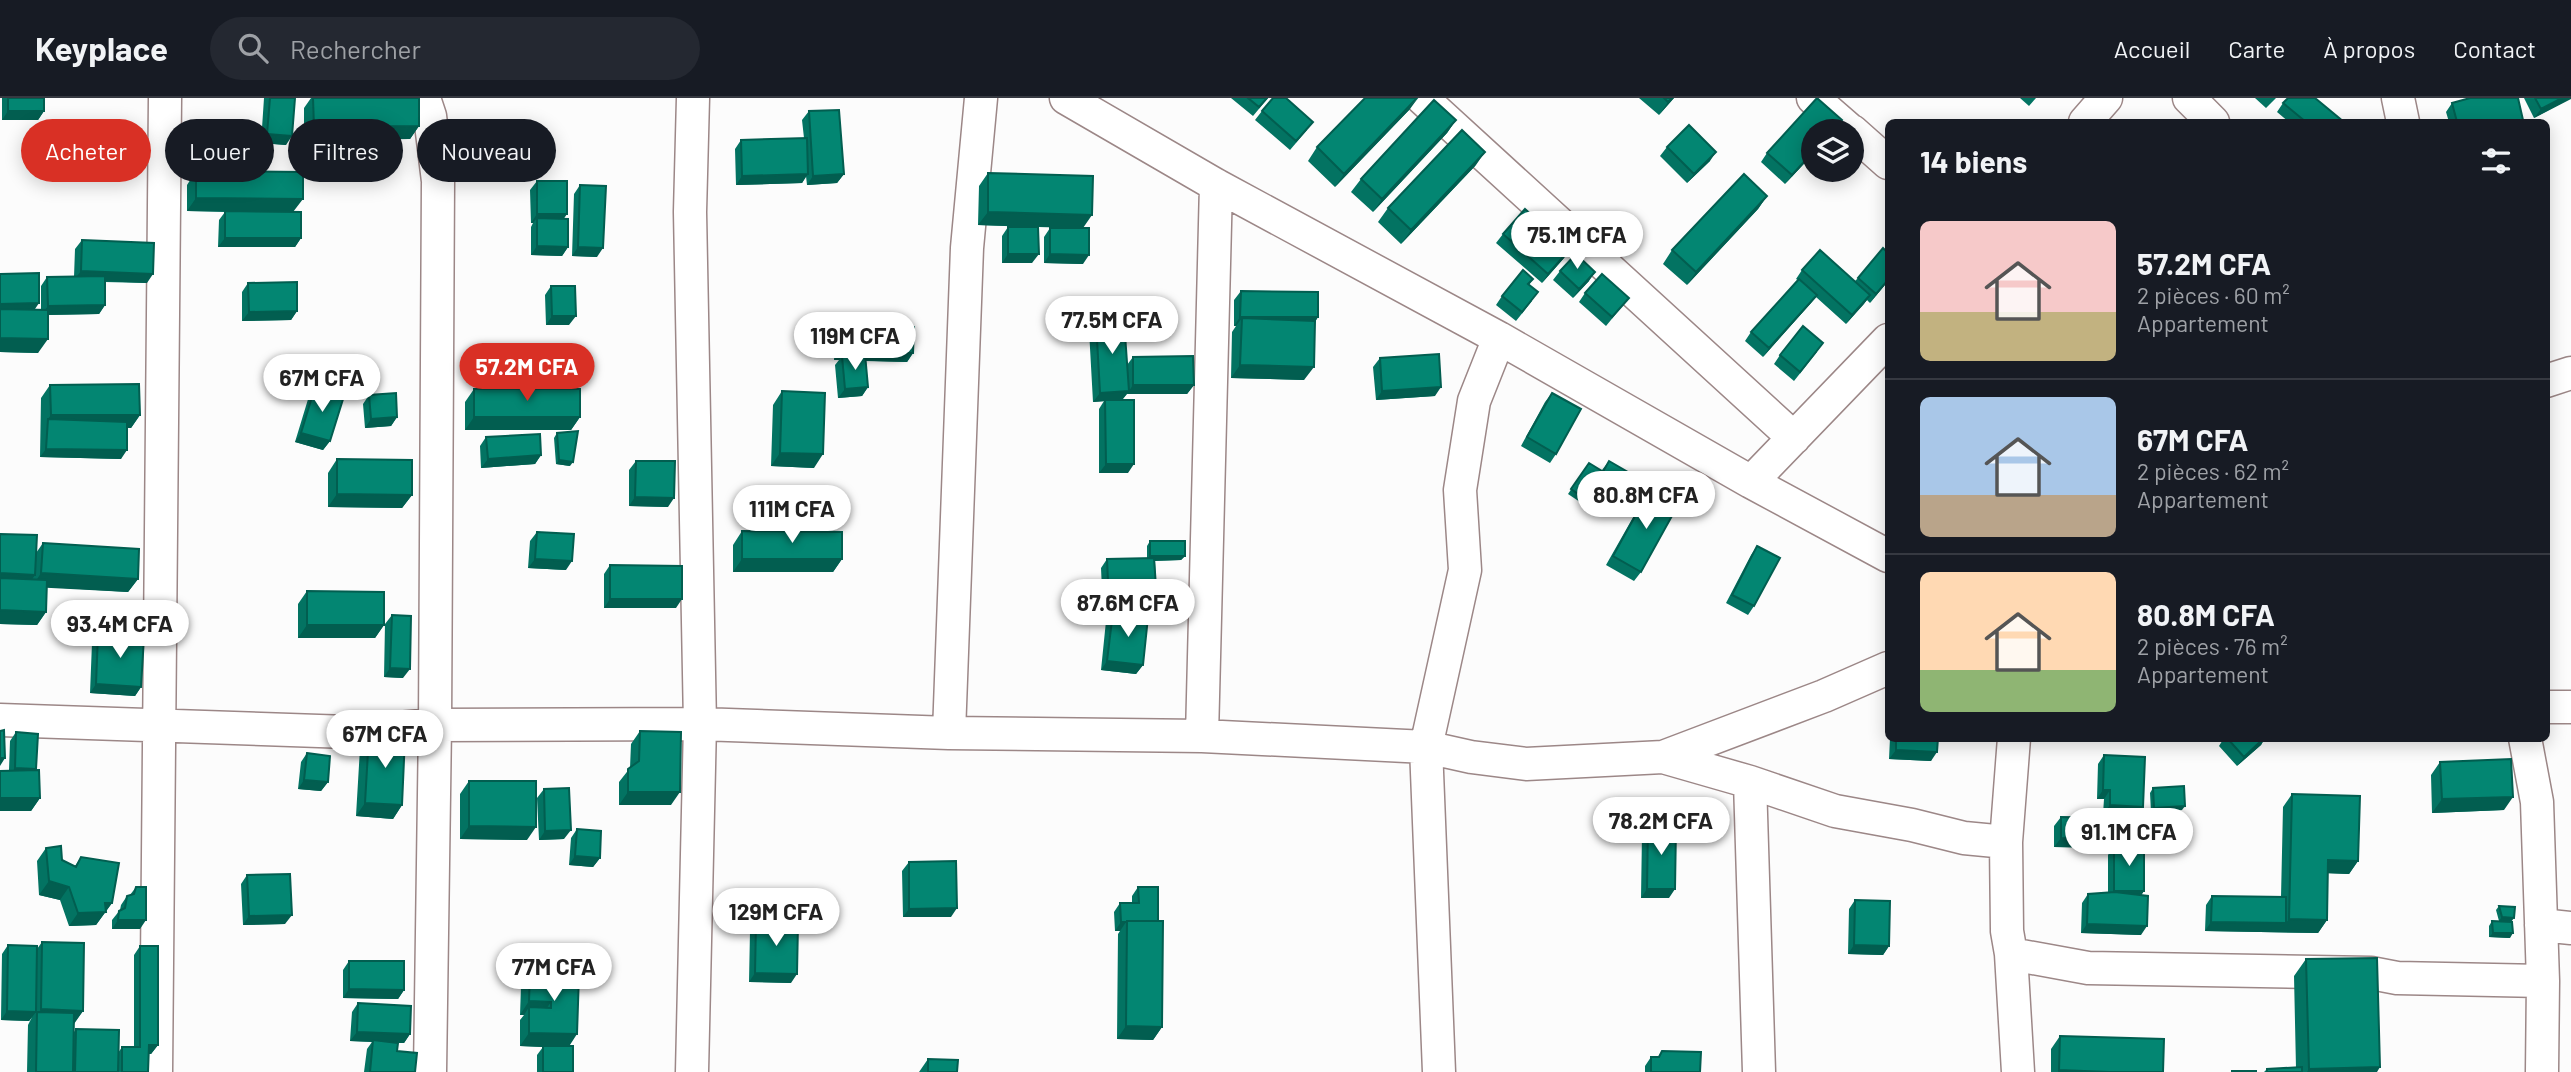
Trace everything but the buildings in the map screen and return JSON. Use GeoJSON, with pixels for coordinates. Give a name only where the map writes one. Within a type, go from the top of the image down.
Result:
{"type":"FeatureCollection","features":[{"type":"Feature","properties":{"kind":"street"},"geometry":{"type":"LineString","coordinates":[[156,1072],[165,98]]}},
{"type":"Feature","properties":{"kind":"street"},"geometry":{"type":"LineString","coordinates":[[424,98],[430,116],[438,181],[430,1072]]}},
{"type":"Feature","properties":{"kind":"street"},"geometry":{"type":"LineString","coordinates":[[692,1072],[700,724],[690,212],[693,98]]}},
{"type":"Feature","properties":{"kind":"street"},"geometry":{"type":"LineString","coordinates":[[949,733],[967,248],[981,98]]}},
{"type":"Feature","properties":{"kind":"street"},"geometry":{"type":"LineString","coordinates":[[1066,98],[1216,185],[1499,338],[1751,482],[1885,554]]}},
{"type":"Feature","properties":{"kind":"street"},"geometry":{"type":"LineString","coordinates":[[1422,98],[1794,438]]}},
{"type":"Feature","properties":{"kind":"street"},"geometry":{"type":"LineString","coordinates":[[1813,98],[1837,119]]}},
{"type":"Feature","properties":{"kind":"street"},"geometry":{"type":"LineString","coordinates":[[2088,119],[2106,98]]}},
{"type":"Feature","properties":{"kind":"street"},"geometry":{"type":"LineString","coordinates":[[2189,98],[2210,119]]}},
{"type":"Feature","properties":{"kind":"street"},"geometry":{"type":"LineString","coordinates":[[2398,98],[2402,119]]}},
{"type":"Feature","properties":{"kind":"street"},"geometry":{"type":"LineString","coordinates":[[1864,142],[1885,160]]}},
{"type":"Feature","properties":{"kind":"street"},"geometry":{"type":"LineString","coordinates":[[1202,736],[1216,185]]}},
{"type":"Feature","properties":{"kind":"street"},"geometry":{"type":"LineString","coordinates":[[1439,1072],[1426,747],[1465,570],[1460,490],[1474,401],[1499,338]]}},
{"type":"Feature","properties":{"kind":"street"},"geometry":{"type":"LineString","coordinates":[[1751,482],[1885,344]]}},
{"type":"Feature","properties":{"kind":"street"},"geometry":{"type":"LineString","coordinates":[[2550,380],[2571,373]]}},
{"type":"Feature","properties":{"kind":"street"},"geometry":{"type":"LineString","coordinates":[[0,720],[348,732],[435,725],[700,724],[949,733],[1202,736],[1426,747],[1471,757],[1526,764],[1663,757],[1824,696],[1885,668]]}},
{"type":"Feature","properties":{"kind":"street"},"geometry":{"type":"LineString","coordinates":[[2550,707],[2571,707]]}},
{"type":"Feature","properties":{"kind":"street"},"geometry":{"type":"LineString","coordinates":[[2014,742],[2006,842],[2007,931],[2011,954],[2018,1072]]}},
{"type":"Feature","properties":{"kind":"street"},"geometry":{"type":"LineString","coordinates":[[2526,742],[2556,927],[2543,981],[2542,1072]]}},
{"type":"Feature","properties":{"kind":"street"},"geometry":{"type":"LineString","coordinates":[[1663,757],[1750,782],[1835,811],[1965,838],[2006,842]]}},
{"type":"Feature","properties":{"kind":"street"},"geometry":{"type":"LineString","coordinates":[[1750,782],[1759,1072]]}},
{"type":"Feature","properties":{"kind":"street"},"geometry":{"type":"LineString","coordinates":[[2011,954],[2088,968],[2371,973],[2398,978],[2543,981]]}}]}
